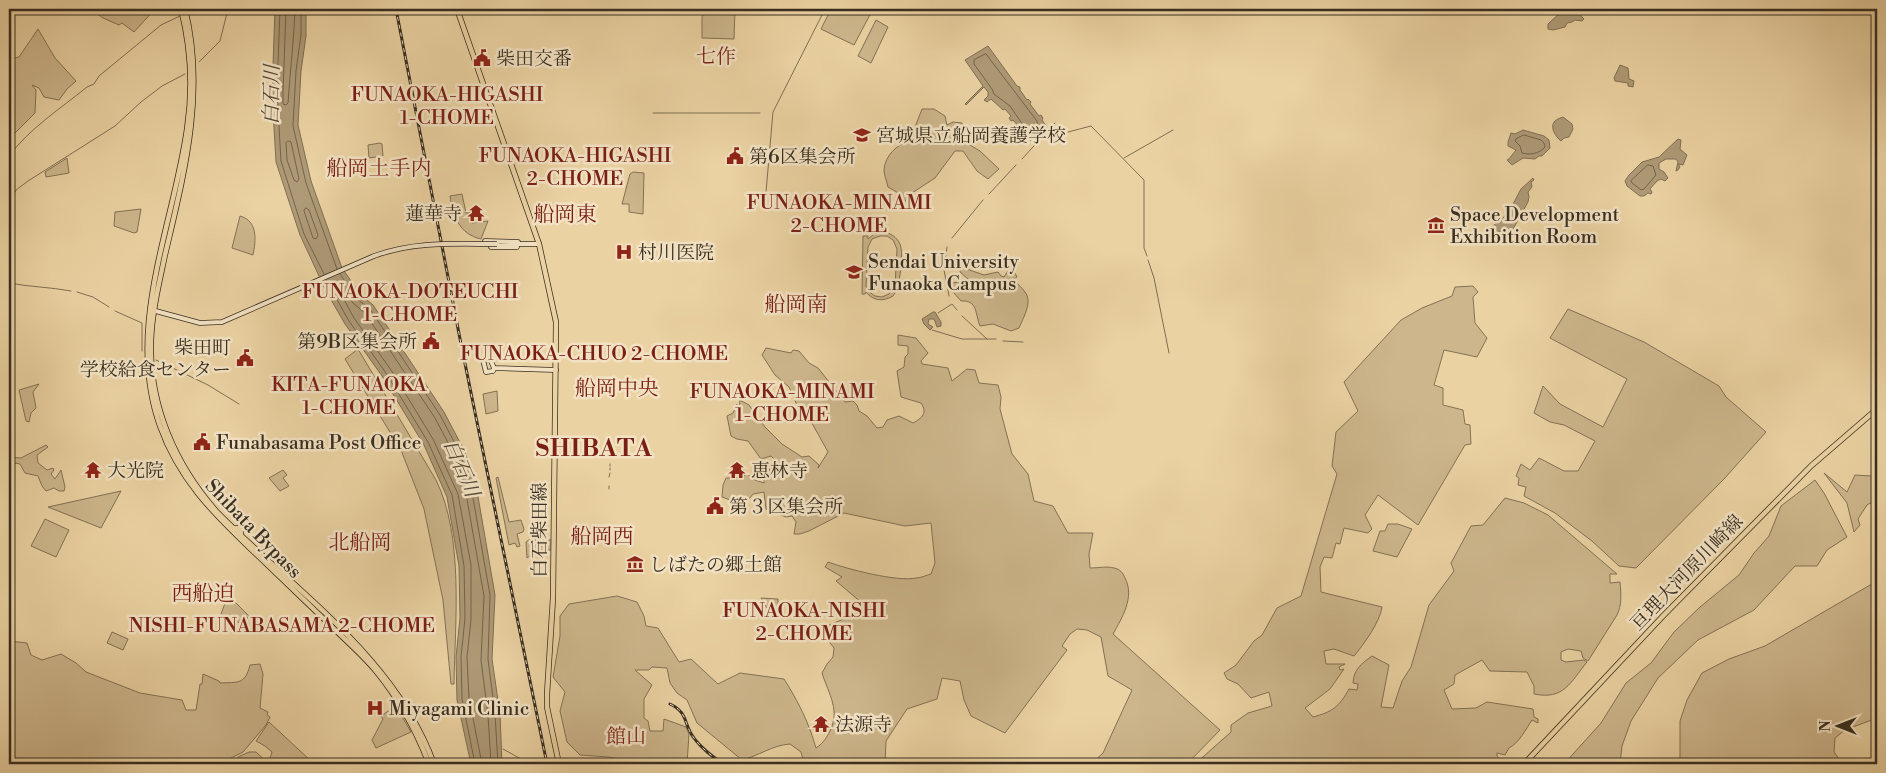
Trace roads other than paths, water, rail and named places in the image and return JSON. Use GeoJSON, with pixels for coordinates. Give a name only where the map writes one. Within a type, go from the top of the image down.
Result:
{"type":"FeatureCollection","features":[{"type":"Feature","properties":{"kind":"main road","name":"Shibata Bypass"},"geometry":{"type":"LineString","coordinates":[[181,9],[190,67],[189,112],[152,310],[147,356],[152,395],[165,438],[180,469],[217,517],[374,669],[404,711],[429,764]]}},
{"type":"Feature","properties":{"kind":"main road","name":"Shibata Bypass"},"geometry":{"type":"LineString","coordinates":[[185,9],[194,66],[192,122],[182,183],[152,310],[152,370],[165,427],[190,478],[212,507],[343,632],[377,667],[394,688],[413,719],[434,764]]}},
{"type":"Feature","properties":{"kind":"main road"},"geometry":{"type":"LineString","coordinates":[[456,9],[538,244],[555,312],[553,598],[547,694],[559,764]]}},
{"type":"Feature","properties":{"kind":"main road"},"geometry":{"type":"LineString","coordinates":[[485,241],[516,241],[518,244]]}},
{"type":"Feature","properties":{"kind":"main road"},"geometry":{"type":"LineString","coordinates":[[491,247],[516,248],[518,244]]}},
{"type":"Feature","properties":{"kind":"main road"},"geometry":{"type":"LineString","coordinates":[[152,310],[200,323],[215,323],[225,321],[374,256],[397,248],[417,245],[538,244]]}},
{"type":"Feature","properties":{"kind":"main road"},"geometry":{"type":"LineString","coordinates":[[494,368],[556,370]]}},
{"type":"Feature","properties":{"kind":"main road","name":"亘理大河原川崎線"},"geometry":{"type":"LineString","coordinates":[[1524,764],[1664,616],[1811,466],[1877,410]]}},
{"type":"Feature","properties":{"kind":"water","name":"白石川"},"geometry":{"type":"Polygon","coordinates":[[[275,9],[306,9],[306,36],[301,71],[298,125],[311,181],[342,268],[361,295],[373,305],[444,412],[464,450],[475,479],[495,595],[492,659],[500,714],[502,764],[471,764],[457,700],[456,657],[460,618],[459,566],[447,497],[424,445],[382,376],[345,324],[326,291],[300,235],[276,162],[272,93],[275,9]]]}},
{"type":"Feature","properties":{"kind":"water"},"geometry":{"type":"Polygon","coordinates":[[[1564,9],[1575,9],[1584,19],[1567,23],[1565,27],[1553,30],[1548,29],[1548,24],[1564,9]]]}},
{"type":"Feature","properties":{"kind":"water"},"geometry":{"type":"Polygon","coordinates":[[[988,46],[1017,86],[1020,87],[1027,100],[1031,102],[1030,104],[1039,116],[1041,115],[1043,118],[1042,120],[1046,126],[1031,141],[1022,134],[1023,132],[1013,120],[1011,121],[1009,118],[1011,116],[1005,109],[1003,110],[991,99],[987,102],[984,100],[988,96],[988,92],[984,87],[965,104],[983,86],[965,60],[988,46]]]}},
{"type":"Feature","properties":{"kind":"water"},"geometry":{"type":"Polygon","coordinates":[[[1620,65],[1628,68],[1629,79],[1634,81],[1633,87],[1628,86],[1628,83],[1615,81],[1614,78],[1620,65]]]}},
{"type":"Feature","properties":{"kind":"water"},"geometry":{"type":"Polygon","coordinates":[[[1563,117],[1572,124],[1573,129],[1569,137],[1561,141],[1555,134],[1553,123],[1563,117]]]}},
{"type":"Feature","properties":{"kind":"water"},"geometry":{"type":"Polygon","coordinates":[[[1523,130],[1544,136],[1549,140],[1550,148],[1542,156],[1535,159],[1523,158],[1512,165],[1507,160],[1516,150],[1508,146],[1508,142],[1511,133],[1515,134],[1523,130]]]}},
{"type":"Feature","properties":{"kind":"water"},"geometry":{"type":"Polygon","coordinates":[[[1678,139],[1681,140],[1680,149],[1687,155],[1683,165],[1678,164],[1680,167],[1678,170],[1676,171],[1678,162],[1676,159],[1666,159],[1659,163],[1659,169],[1668,178],[1665,181],[1661,179],[1657,181],[1650,189],[1651,194],[1648,193],[1640,196],[1627,186],[1625,181],[1642,162],[1659,157],[1678,139]]]}},
{"type":"Feature","properties":{"kind":"water"},"geometry":{"type":"Polygon","coordinates":[[[1533,178],[1534,180],[1531,182],[1532,187],[1528,192],[1528,202],[1512,231],[1507,233],[1490,232],[1484,234],[1483,238],[1483,234],[1504,217],[1521,189],[1533,178]]]}},
{"type":"Feature","properties":{"kind":"water"},"geometry":{"type":"Polygon","coordinates":[[[935,312],[941,322],[941,326],[937,327],[934,319],[929,319],[928,324],[933,327],[930,330],[922,319],[935,312]]]}},
{"type":"Feature","properties":{"kind":"waterway"},"geometry":{"type":"LineString","coordinates":[[192,14],[213,9]]}},
{"type":"Feature","properties":{"kind":"waterway"},"geometry":{"type":"LineString","coordinates":[[199,62],[220,41],[228,9]]}},
{"type":"Feature","properties":{"kind":"waterway"},"geometry":{"type":"LineString","coordinates":[[766,192],[773,112],[825,9]]}},
{"type":"Feature","properties":{"kind":"waterway"},"geometry":{"type":"LineString","coordinates":[[9,156],[26,136],[46,119],[87,87],[94,84],[99,76],[161,25],[180,16]]}},
{"type":"Feature","properties":{"kind":"waterway"},"geometry":{"type":"LineString","coordinates":[[9,203],[16,190],[28,181],[115,126],[162,86],[185,74]]}},
{"type":"Feature","properties":{"kind":"waterway"},"geometry":{"type":"LineString","coordinates":[[653,113],[760,113]]}},
{"type":"Feature","properties":{"kind":"waterway"},"geometry":{"type":"LineString","coordinates":[[1022,159],[1055,123]]}},
{"type":"Feature","properties":{"kind":"waterway"},"geometry":{"type":"LineString","coordinates":[[1068,132],[1091,126],[1144,180],[1144,248],[1147,256]]}},
{"type":"Feature","properties":{"kind":"waterway"},"geometry":{"type":"LineString","coordinates":[[1124,158],[1173,130]]}},
{"type":"Feature","properties":{"kind":"waterway"},"geometry":{"type":"LineString","coordinates":[[989,194],[1016,165]]}},
{"type":"Feature","properties":{"kind":"waterway"},"geometry":{"type":"LineString","coordinates":[[952,238],[983,200]]}},
{"type":"Feature","properties":{"kind":"waterway"},"geometry":{"type":"LineString","coordinates":[[947,247],[944,270],[949,296]]}},
{"type":"Feature","properties":{"kind":"waterway"},"geometry":{"type":"LineString","coordinates":[[1148,260],[1154,278],[1169,353]]}},
{"type":"Feature","properties":{"kind":"waterway"},"geometry":{"type":"LineString","coordinates":[[9,283],[71,291]]}},
{"type":"Feature","properties":{"kind":"waterway"},"geometry":{"type":"LineString","coordinates":[[77,292],[93,297],[109,307]]}},
{"type":"Feature","properties":{"kind":"waterway"},"geometry":{"type":"LineString","coordinates":[[938,313],[952,304],[957,310]]}},
{"type":"Feature","properties":{"kind":"waterway"},"geometry":{"type":"LineString","coordinates":[[115,311],[142,323],[142,351]]}},
{"type":"Feature","properties":{"kind":"waterway"},"geometry":{"type":"LineString","coordinates":[[962,316],[987,339]]}},
{"type":"Feature","properties":{"kind":"waterway"},"geometry":{"type":"LineString","coordinates":[[932,330],[962,339],[996,339]]}},
{"type":"Feature","properties":{"kind":"waterway"},"geometry":{"type":"LineString","coordinates":[[1003,341],[1023,342]]}},
{"type":"Feature","properties":{"kind":"waterway"},"geometry":{"type":"LineString","coordinates":[[156,360],[208,385],[239,404]]}},
{"type":"Feature","properties":{"kind":"waterway"},"geometry":{"type":"LineString","coordinates":[[609,477],[610,473]]}},
{"type":"Feature","properties":{"kind":"waterway"},"geometry":{"type":"LineString","coordinates":[[503,749],[530,764]]}},
{"type":"Feature","properties":{"kind":"railway"},"geometry":{"type":"LineString","coordinates":[[396,9],[461,344],[547,764]]}},
{"type":"Feature","properties":{"kind":"railway"},"geometry":{"type":"LineString","coordinates":[[670,704],[676,707],[683,715],[697,742],[723,764]]}},
{"type":"Feature","properties":{"kind":"place","name":"柴田交番"},"geometry":{"type":"Point","coordinates":[482,58]}},
{"type":"Feature","properties":{"kind":"place","name":"宮城県立船岡養護学校"},"geometry":{"type":"Point","coordinates":[862,135]}},
{"type":"Feature","properties":{"kind":"place","name":"第6区集会所"},"geometry":{"type":"Point","coordinates":[735,156]}},
{"type":"Feature","properties":{"kind":"place","name":"蓮華寺"},"geometry":{"type":"Point","coordinates":[476,213]}},
{"type":"Feature","properties":{"kind":"place","name":"Space Development Exhibition Room"},"geometry":{"type":"Point","coordinates":[1436,225]}},
{"type":"Feature","properties":{"kind":"place","name":"村川医院"},"geometry":{"type":"Point","coordinates":[624,252]}},
{"type":"Feature","properties":{"kind":"place","name":"Sendai University Funaoka Campus"},"geometry":{"type":"Point","coordinates":[854,272]}},
{"type":"Feature","properties":{"kind":"place","name":"第9B区集会所"},"geometry":{"type":"Point","coordinates":[431,341]}},
{"type":"Feature","properties":{"kind":"place","name":"柴田町 学校給食センター"},"geometry":{"type":"Point","coordinates":[245,358]}},
{"type":"Feature","properties":{"kind":"place","name":"Funabasama Post Office"},"geometry":{"type":"Point","coordinates":[202,442]}},
{"type":"Feature","properties":{"kind":"place","name":"大光院"},"geometry":{"type":"Point","coordinates":[93,470]}},
{"type":"Feature","properties":{"kind":"place","name":"恵林寺"},"geometry":{"type":"Point","coordinates":[737,470]}},
{"type":"Feature","properties":{"kind":"place","name":"第３区集会所"},"geometry":{"type":"Point","coordinates":[715,506]}},
{"type":"Feature","properties":{"kind":"place","name":"しばたの郷土館"},"geometry":{"type":"Point","coordinates":[635,564]}},
{"type":"Feature","properties":{"kind":"place","name":"Miyagami Clinic"},"geometry":{"type":"Point","coordinates":[375,708]}},
{"type":"Feature","properties":{"kind":"place","name":"法源寺"},"geometry":{"type":"Point","coordinates":[821,724]}},
{"type":"Feature","properties":{"kind":"district","name":"七作"},"geometry":{"type":"Point","coordinates":[716,56]}},
{"type":"Feature","properties":{"kind":"district","name":"FUNAOKA-HIGASHI 1-CHOME"},"geometry":{"type":"Point","coordinates":[447,106]}},
{"type":"Feature","properties":{"kind":"district","name":"FUNAOKA-HIGASHI 2-CHOME"},"geometry":{"type":"Point","coordinates":[575,166]}},
{"type":"Feature","properties":{"kind":"district","name":"船岡土手内"},"geometry":{"type":"Point","coordinates":[379,168]}},
{"type":"Feature","properties":{"kind":"district","name":"船岡東"},"geometry":{"type":"Point","coordinates":[565,214]}},
{"type":"Feature","properties":{"kind":"district","name":"FUNAOKA-MINAMI 2-CHOME"},"geometry":{"type":"Point","coordinates":[839,214]}},
{"type":"Feature","properties":{"kind":"district","name":"FUNAOKA-DOTEUCHI 1-CHOME"},"geometry":{"type":"Point","coordinates":[410,302]}},
{"type":"Feature","properties":{"kind":"district","name":"船岡南"},"geometry":{"type":"Point","coordinates":[796,304]}},
{"type":"Feature","properties":{"kind":"district","name":"FUNAOKA-CHUO 2-CHOME"},"geometry":{"type":"Point","coordinates":[594,353]}},
{"type":"Feature","properties":{"kind":"district","name":"船岡中央"},"geometry":{"type":"Point","coordinates":[617,388]}},
{"type":"Feature","properties":{"kind":"district","name":"KITA-FUNAOKA 1-CHOME"},"geometry":{"type":"Point","coordinates":[349,396]}},
{"type":"Feature","properties":{"kind":"district","name":"FUNAOKA-MINAMI 1-CHOME"},"geometry":{"type":"Point","coordinates":[782,402]}},
{"type":"Feature","properties":{"kind":"district","name":"SHIBATA"},"geometry":{"type":"Point","coordinates":[594,448]}},
{"type":"Feature","properties":{"kind":"district","name":"船岡西"},"geometry":{"type":"Point","coordinates":[602,536]}},
{"type":"Feature","properties":{"kind":"district","name":"北船岡"},"geometry":{"type":"Point","coordinates":[360,542]}},
{"type":"Feature","properties":{"kind":"district","name":"西船迫"},"geometry":{"type":"Point","coordinates":[203,593]}},
{"type":"Feature","properties":{"kind":"district","name":"FUNAOKA-NISHI 2-CHOME"},"geometry":{"type":"Point","coordinates":[804,622]}},
{"type":"Feature","properties":{"kind":"district","name":"NISHI-FUNABASAMA 2-CHOME"},"geometry":{"type":"Point","coordinates":[282,625]}},
{"type":"Feature","properties":{"kind":"district","name":"館山"},"geometry":{"type":"Point","coordinates":[626,736]}}]}
